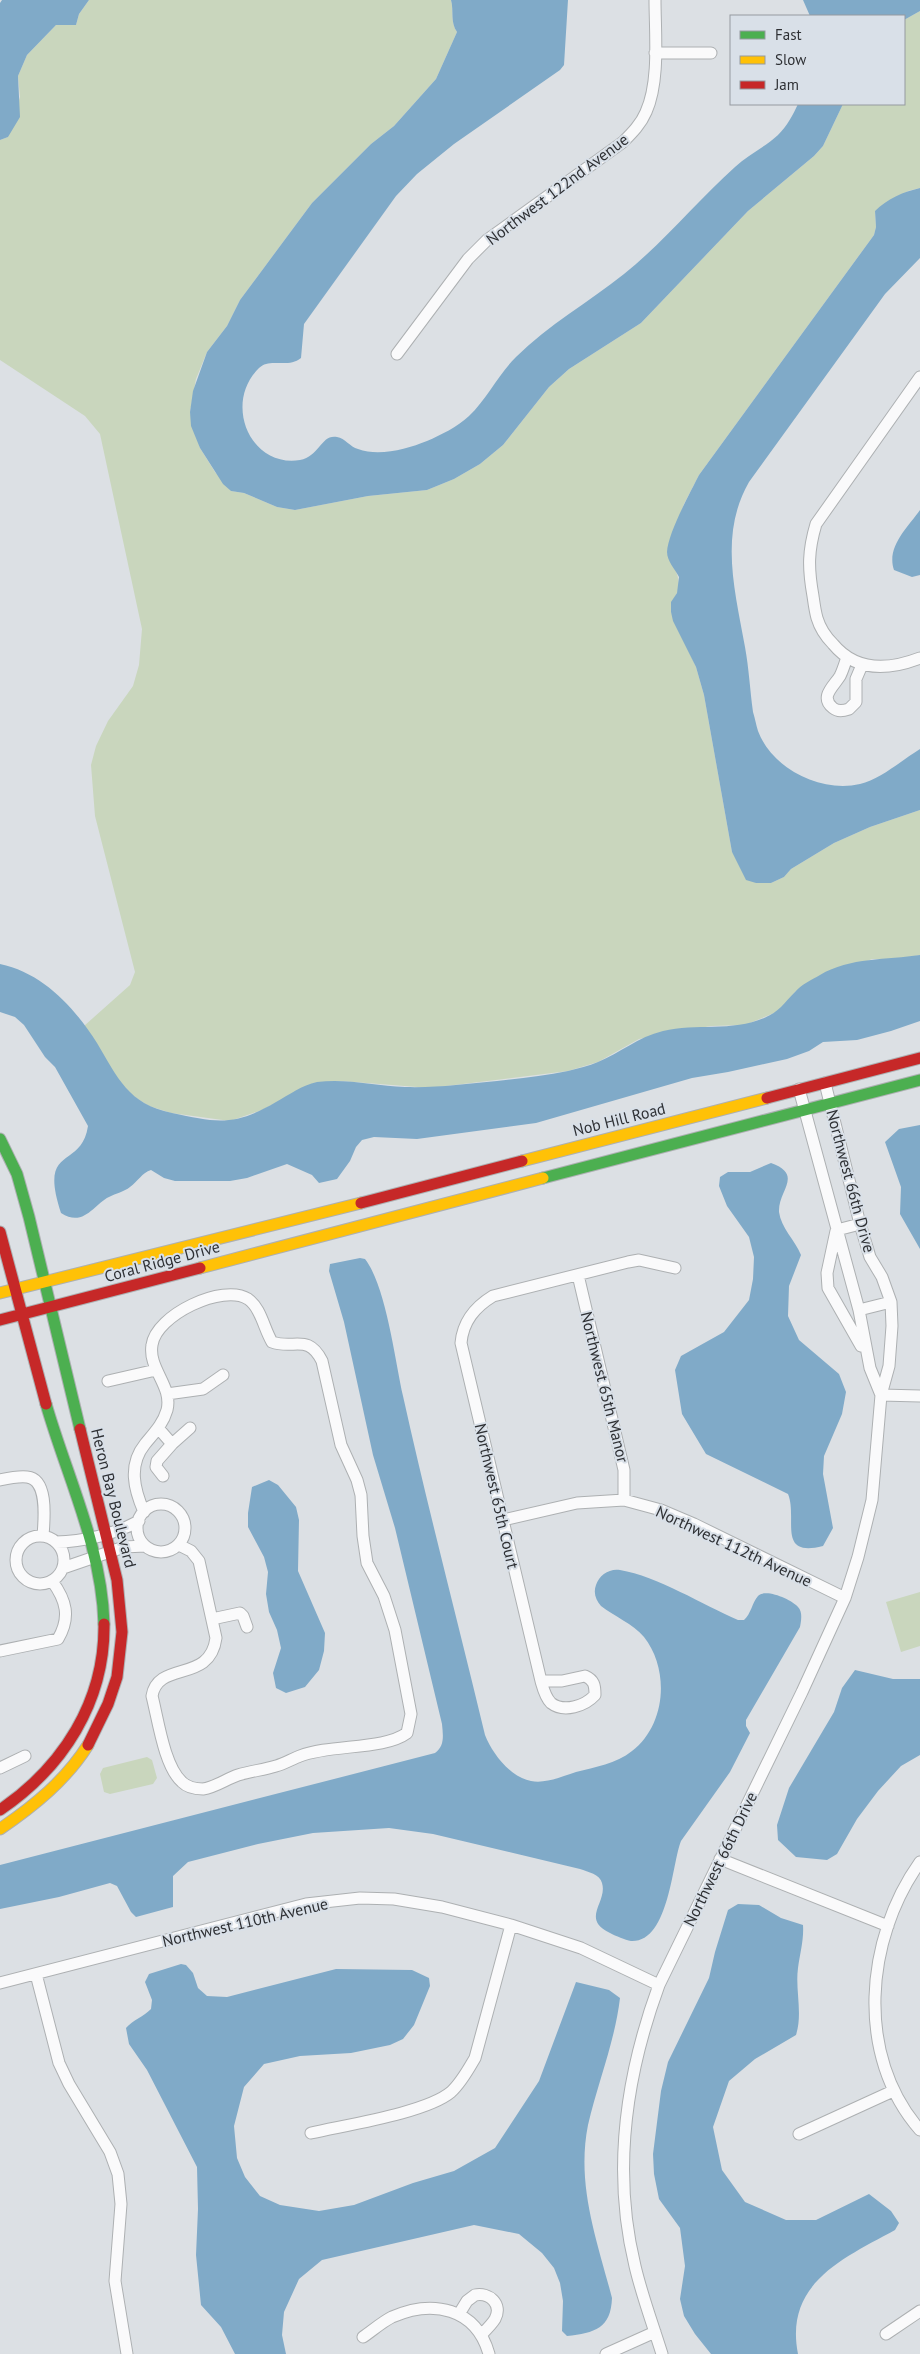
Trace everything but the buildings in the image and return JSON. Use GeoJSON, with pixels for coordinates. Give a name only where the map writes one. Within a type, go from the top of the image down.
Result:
{"type":"FeatureCollection","features":[{"type":"Feature","properties":{"kind":"main road","name":"Nob Hill Road"},"geometry":{"type":"LineString","coordinates":[[326,1212],[920,1058]]}},
{"type":"Feature","properties":{"kind":"main road"},"geometry":{"type":"LineString","coordinates":[[805,1110],[920,1080]]}},
{"type":"Feature","properties":{"kind":"main road","name":"Coral Ridge Drive"},"geometry":{"type":"LineString","coordinates":[[0,1320],[331,1232],[805,1110]]}},
{"type":"Feature","properties":{"kind":"main road","name":"Heron Bay Boulevard"},"geometry":{"type":"LineString","coordinates":[[0,1139],[16,1174],[44,1282],[118,1580],[122,1614],[122,1648],[115,1683],[104,1717],[90,1743],[66,1776],[34,1806],[0,1829]]}},
{"type":"Feature","properties":{"kind":"main road","name":"Coral Ridge Drive"},"geometry":{"type":"LineString","coordinates":[[0,1293],[326,1212]]}},
{"type":"Feature","properties":{"kind":"main road","name":"Heron Bay Boulevard"},"geometry":{"type":"LineString","coordinates":[[0,1232],[48,1412],[90,1537],[102,1586],[106,1618],[104,1650],[98,1681],[90,1705],[62,1756],[43,1777],[0,1810]]}},
{"type":"Feature","properties":{"kind":"street","name":"Northwest 122nd Avenue"},"geometry":{"type":"LineString","coordinates":[[397,354],[468,259],[487,240],[622,142],[635,130],[646,112],[652,92],[655,53],[655,0]]}},
{"type":"Feature","properties":{"kind":"street"},"geometry":{"type":"LineString","coordinates":[[655,53],[711,53]]}},
{"type":"Feature","properties":{"kind":"street"},"geometry":{"type":"LineString","coordinates":[[920,377],[816,524],[809,546],[808,568],[817,619],[825,635],[840,653],[854,661],[882,667],[903,664],[920,658]]}},
{"type":"Feature","properties":{"kind":"street","name":"Northwest 66th Drive"},"geometry":{"type":"LineString","coordinates":[[662,2354],[634,2266],[627,2223],[624,2138],[628,2099],[635,2062],[646,2023],[660,1985],[802,1692],[845,1598],[858,1557],[875,1484],[881,1395],[889,1366],[892,1326],[891,1302],[882,1277],[870,1257],[860,1224],[825,1082]]}},
{"type":"Feature","properties":{"kind":"street","name":"Northwest 66th Drive"},"geometry":{"type":"LineString","coordinates":[[800,1089],[859,1310],[870,1368]]}},
{"type":"Feature","properties":{"kind":"street"},"geometry":{"type":"LineString","coordinates":[[837,1230],[860,1224]]}},
{"type":"Feature","properties":{"kind":"street","name":"Northwest 66th Drive"},"geometry":{"type":"LineString","coordinates":[[837,1230],[827,1274],[828,1288],[857,1335],[881,1395]]}},
{"type":"Feature","properties":{"kind":"street"},"geometry":{"type":"LineString","coordinates":[[578,1275],[639,1260],[675,1268]]}},
{"type":"Feature","properties":{"kind":"street","name":"Northwest 65th Court"},"geometry":{"type":"LineString","coordinates":[[541,1681],[461,1343],[465,1322],[482,1303],[493,1296],[578,1275]]}},
{"type":"Feature","properties":{"kind":"street","name":"Northwest 65th Manor"},"geometry":{"type":"LineString","coordinates":[[578,1275],[624,1470],[624,1500]]}},
{"type":"Feature","properties":{"kind":"street"},"geometry":{"type":"LineString","coordinates":[[145,1546],[138,1533],[141,1517],[133,1473],[136,1458],[159,1429],[168,1408],[167,1394],[152,1358],[152,1345],[155,1333],[180,1310],[197,1302],[235,1295],[246,1298],[255,1305],[272,1342],[280,1344],[299,1342],[311,1346],[317,1351],[322,1360],[340,1445],[357,1480],[361,1495],[362,1536],[367,1563],[384,1596],[395,1630],[411,1714],[408,1733],[398,1740],[332,1747],[302,1755],[276,1766],[238,1775],[215,1786],[201,1789],[186,1785],[173,1771],[168,1759],[152,1696],[154,1687],[160,1680],[200,1665],[209,1659],[214,1650],[216,1638],[199,1561],[191,1551],[179,1545]]}},
{"type":"Feature","properties":{"kind":"street"},"geometry":{"type":"LineString","coordinates":[[859,1310],[891,1302]]}},
{"type":"Feature","properties":{"kind":"street"},"geometry":{"type":"LineString","coordinates":[[108,1381],[156,1370]]}},
{"type":"Feature","properties":{"kind":"street"},"geometry":{"type":"LineString","coordinates":[[167,1394],[203,1389],[223,1375]]}},
{"type":"Feature","properties":{"kind":"street"},"geometry":{"type":"LineString","coordinates":[[881,1395],[920,1396]]}},
{"type":"Feature","properties":{"kind":"street"},"geometry":{"type":"LineString","coordinates":[[164,1476],[156,1466],[157,1461],[190,1428]]}},
{"type":"Feature","properties":{"kind":"street"},"geometry":{"type":"LineString","coordinates":[[159,1429],[172,1444]]}},
{"type":"Feature","properties":{"kind":"street"},"geometry":{"type":"LineString","coordinates":[[0,1480],[29,1476],[36,1480],[40,1486],[44,1506],[43,1536]]}},
{"type":"Feature","properties":{"kind":"street","name":"Northwest 112th Avenue"},"geometry":{"type":"LineString","coordinates":[[502,1520],[577,1503],[624,1500],[661,1510],[694,1524],[845,1598]]}},
{"type":"Feature","properties":{"kind":"street"},"geometry":{"type":"LineString","coordinates":[[164,1504],[178,1511],[182,1516],[185,1531],[179,1545],[166,1552],[134,1545],[63,1568],[52,1581],[44,1584],[28,1581],[22,1576],[16,1560],[21,1545],[27,1539],[43,1536],[56,1542],[69,1542],[106,1533],[141,1517],[157,1505],[164,1504]]}},
{"type":"Feature","properties":{"kind":"street"},"geometry":{"type":"LineString","coordinates":[[56,1542],[63,1554],[63,1568]]}},
{"type":"Feature","properties":{"kind":"street"},"geometry":{"type":"LineString","coordinates":[[0,1651],[58,1639],[64,1628],[67,1613],[60,1592],[52,1581]]}},
{"type":"Feature","properties":{"kind":"street"},"geometry":{"type":"LineString","coordinates":[[212,1619],[240,1613],[247,1627]]}},
{"type":"Feature","properties":{"kind":"street"},"geometry":{"type":"LineString","coordinates":[[0,1768],[25,1756]]}},
{"type":"Feature","properties":{"kind":"street"},"geometry":{"type":"LineString","coordinates":[[720,1859],[888,1926]]}},
{"type":"Feature","properties":{"kind":"street"},"geometry":{"type":"LineString","coordinates":[[920,1862],[909,1878],[888,1926],[878,1965],[874,2003],[877,2034],[893,2090],[920,2130]]}},
{"type":"Feature","properties":{"kind":"street","name":"Northwest 110th Avenue"},"geometry":{"type":"LineString","coordinates":[[0,1983],[306,1904],[360,1898],[394,1899],[442,1907],[511,1925],[581,1948],[660,1985]]}},
{"type":"Feature","properties":{"kind":"street"},"geometry":{"type":"LineString","coordinates":[[311,2133],[419,2108],[450,2092],[464,2077],[475,2058],[511,1925]]}},
{"type":"Feature","properties":{"kind":"street"},"geometry":{"type":"LineString","coordinates":[[36,1974],[59,2063],[110,2152],[118,2174],[121,2204],[115,2281],[127,2354]]}},
{"type":"Feature","properties":{"kind":"street"},"geometry":{"type":"LineString","coordinates":[[799,2134],[893,2090]]}},
{"type":"Feature","properties":{"kind":"street"},"geometry":{"type":"LineString","coordinates":[[459,2314],[467,2302],[475,2295],[490,2297],[497,2306],[497,2312],[493,2322],[482,2334]]}},
{"type":"Feature","properties":{"kind":"street"},"geometry":{"type":"LineString","coordinates":[[363,2337],[390,2318],[405,2313],[434,2309],[459,2314],[470,2322],[482,2334],[490,2354]]}},
{"type":"Feature","properties":{"kind":"street"},"geometry":{"type":"LineString","coordinates":[[886,2334],[920,2312]]}},
{"type":"Feature","properties":{"kind":"street"},"geometry":{"type":"LineString","coordinates":[[606,2354],[655,2332]]}},
{"type":"Feature","properties":{"kind":"street","name":"Northwest 66th Drive"},"geometry":{"type":"LineString","coordinates":[[655,2332],[672,2354]]}},
{"type":"Feature","properties":{"kind":"green space"},"geometry":{"type":"Polygon","coordinates":[[[89,0],[451,0],[453,20],[457,32],[436,79],[394,126],[371,144],[312,203],[240,300],[227,326],[207,352],[196,379],[190,412],[200,448],[215,472],[231,491],[244,493],[277,507],[295,510],[368,496],[427,490],[454,479],[480,464],[503,445],[549,387],[569,369],[641,323],[748,211],[814,156],[823,146],[843,105],[905,105],[905,19],[920,11],[920,188],[908,191],[875,211],[876,227],[874,235],[699,475],[684,504],[667,553],[679,583],[671,612],[696,667],[704,695],[732,852],[756,883],[771,883],[784,877],[791,869],[834,843],[870,827],[920,810],[920,955],[899,959],[872,959],[796,991],[779,1011],[745,1025],[711,1026],[639,1039],[598,1062],[568,1071],[430,1088],[341,1081],[314,1083],[262,1110],[230,1121],[171,1113],[149,1106],[133,1096],[118,1080],[84,1026],[130,985],[135,972],[95,816],[91,765],[96,746],[108,721],[133,686],[139,665],[142,629],[100,434],[85,416],[0,360],[0,140],[8,137],[20,97],[18,76],[27,55],[56,25],[76,25],[79,14],[89,0]]]}},
{"type":"Feature","properties":{"kind":"green space"},"geometry":{"type":"Polygon","coordinates":[[[920,1592],[920,1646],[901,1652],[886,1602],[920,1592]]]}},
{"type":"Feature","properties":{"kind":"green space"},"geometry":{"type":"Polygon","coordinates":[[[147,1757],[152,1760],[157,1778],[153,1784],[110,1794],[104,1792],[100,1774],[103,1768],[147,1757]]]}},
{"type":"Feature","properties":{"kind":"water"},"geometry":{"type":"Polygon","coordinates":[[[2,0],[89,0],[79,14],[76,25],[56,25],[27,55],[18,76],[20,117],[8,137],[0,140],[0,3],[2,0]]]}},
{"type":"Feature","properties":{"kind":"water"},"geometry":{"type":"Polygon","coordinates":[[[451,0],[568,0],[564,65],[560,70],[454,144],[417,174],[396,196],[304,324],[301,358],[290,363],[268,363],[263,365],[248,382],[243,398],[243,415],[247,430],[256,444],[267,454],[282,460],[307,458],[327,439],[332,437],[340,438],[358,449],[384,452],[419,444],[454,427],[475,409],[504,371],[528,345],[639,262],[735,167],[778,135],[797,105],[843,105],[823,146],[814,156],[748,211],[641,323],[569,369],[549,387],[503,445],[480,464],[454,479],[427,490],[368,496],[295,510],[277,507],[244,493],[231,491],[223,484],[200,448],[191,426],[190,412],[193,391],[207,352],[227,326],[240,300],[312,203],[371,144],[394,126],[436,79],[457,32],[453,20],[451,0]]]}},
{"type":"Feature","properties":{"kind":"water"},"geometry":{"type":"Polygon","coordinates":[[[803,0],[920,0],[920,11],[905,19],[905,15],[810,15],[803,0]]]}},
{"type":"Feature","properties":{"kind":"water"},"geometry":{"type":"Polygon","coordinates":[[[920,188],[920,258],[885,294],[749,482],[734,522],[732,563],[753,712],[758,731],[774,757],[786,767],[814,781],[845,786],[868,782],[920,749],[920,810],[870,827],[834,843],[791,869],[784,877],[771,883],[756,883],[746,880],[732,852],[704,695],[696,667],[673,621],[671,612],[671,602],[677,593],[679,577],[668,559],[668,544],[680,513],[699,475],[874,235],[876,227],[875,211],[896,196],[920,188]]]}},
{"type":"Feature","properties":{"kind":"water"},"geometry":{"type":"Polygon","coordinates":[[[920,510],[920,575],[912,577],[894,570],[892,562],[893,553],[904,530],[920,510]]]}},
{"type":"Feature","properties":{"kind":"water"},"geometry":{"type":"Polygon","coordinates":[[[920,955],[920,1021],[891,1031],[857,1040],[823,1042],[809,1051],[787,1059],[692,1078],[536,1123],[417,1139],[374,1137],[362,1140],[337,1179],[319,1183],[312,1175],[287,1164],[247,1178],[230,1181],[175,1181],[164,1178],[151,1170],[145,1173],[128,1189],[109,1197],[88,1213],[76,1218],[61,1213],[55,1191],[55,1176],[63,1160],[78,1149],[84,1140],[88,1126],[55,1067],[45,1057],[24,1025],[15,1017],[0,1012],[0,964],[30,975],[56,993],[88,1030],[118,1078],[134,1096],[157,1109],[172,1113],[202,1119],[226,1120],[237,1119],[262,1110],[301,1088],[317,1082],[339,1081],[405,1087],[451,1086],[542,1076],[568,1071],[598,1062],[645,1037],[663,1031],[739,1025],[764,1018],[778,1010],[803,985],[832,969],[844,965],[869,960],[920,955]]]}},
{"type":"Feature","properties":{"kind":"water"},"geometry":{"type":"Polygon","coordinates":[[[920,1125],[920,1249],[900,1214],[901,1187],[885,1142],[899,1129],[920,1125]]]}},
{"type":"Feature","properties":{"kind":"water"},"geometry":{"type":"Polygon","coordinates":[[[771,1163],[781,1168],[788,1178],[780,1204],[780,1218],[801,1255],[789,1286],[788,1316],[799,1340],[839,1374],[846,1392],[842,1414],[824,1456],[823,1474],[833,1528],[823,1546],[808,1548],[799,1546],[794,1541],[788,1494],[706,1454],[682,1414],[675,1370],[681,1356],[724,1332],[749,1300],[753,1279],[754,1257],[749,1237],[727,1206],[719,1186],[720,1177],[728,1172],[750,1172],[771,1163]]]}},
{"type":"Feature","properties":{"kind":"water"},"geometry":{"type":"Polygon","coordinates":[[[360,1258],[365,1259],[372,1271],[379,1287],[389,1324],[403,1396],[485,1735],[497,1756],[516,1775],[523,1779],[537,1782],[605,1764],[619,1759],[632,1751],[652,1727],[658,1712],[660,1697],[661,1681],[658,1665],[652,1650],[640,1632],[601,1606],[598,1601],[595,1588],[597,1581],[605,1573],[612,1570],[620,1570],[649,1578],[738,1620],[744,1620],[758,1596],[767,1593],[790,1601],[801,1611],[800,1627],[746,1720],[746,1726],[750,1733],[730,1772],[681,1841],[667,1900],[654,1929],[644,1938],[631,1941],[601,1928],[596,1916],[603,1890],[601,1880],[599,1877],[580,1869],[433,1834],[389,1828],[313,1833],[258,1844],[188,1862],[173,1876],[173,1907],[136,1917],[131,1912],[117,1886],[110,1883],[59,1897],[0,1909],[0,1865],[435,1753],[440,1747],[443,1740],[442,1724],[395,1528],[373,1455],[344,1322],[329,1271],[330,1264],[360,1258]]]}},
{"type":"Feature","properties":{"kind":"water"},"geometry":{"type":"Polygon","coordinates":[[[269,1480],[278,1485],[296,1507],[299,1520],[298,1571],[325,1633],[324,1651],[319,1670],[305,1687],[286,1693],[276,1688],[273,1673],[281,1648],[277,1630],[269,1612],[266,1594],[268,1572],[264,1557],[248,1527],[252,1487],[269,1480]]]}},
{"type":"Feature","properties":{"kind":"water"},"geometry":{"type":"Polygon","coordinates":[[[855,1670],[893,1679],[920,1679],[920,1755],[901,1766],[878,1791],[857,1819],[837,1854],[827,1860],[796,1857],[778,1840],[777,1825],[789,1788],[834,1712],[842,1688],[855,1670]]]}},
{"type":"Feature","properties":{"kind":"water"},"geometry":{"type":"Polygon","coordinates":[[[738,1904],[759,1905],[781,1918],[803,1925],[797,1976],[799,2018],[796,2035],[755,2059],[729,2081],[713,2127],[722,2170],[745,2202],[786,2220],[816,2220],[869,2194],[891,2211],[899,2223],[895,2230],[838,2263],[822,2276],[809,2291],[800,2309],[796,2329],[798,2354],[711,2354],[695,2334],[684,2316],[680,2299],[685,2266],[680,2228],[659,2199],[654,2174],[653,2154],[661,2091],[668,2062],[709,1978],[728,1910],[738,1904]]]}},
{"type":"Feature","properties":{"kind":"water"},"geometry":{"type":"Polygon","coordinates":[[[181,1964],[186,1965],[193,1973],[198,1988],[207,1996],[227,1997],[336,1969],[412,1970],[429,1978],[430,1986],[414,2025],[403,2039],[390,2045],[351,2053],[300,2056],[264,2064],[244,2087],[234,2126],[237,2158],[245,2177],[260,2196],[280,2205],[319,2211],[354,2205],[413,2183],[454,2171],[495,2148],[539,2081],[576,1982],[609,1990],[620,1998],[610,2046],[588,2125],[585,2147],[586,2191],[612,2298],[611,2308],[605,2322],[593,2331],[567,2336],[562,2331],[563,2301],[560,2283],[554,2268],[542,2253],[519,2234],[474,2225],[322,2260],[299,2279],[284,2312],[282,2335],[286,2354],[235,2354],[221,2327],[201,2305],[196,2255],[197,2167],[147,2070],[129,2044],[126,2028],[151,2009],[152,2000],[145,1982],[149,1974],[181,1964]]]}},
{"type":"Feature","properties":{"kind":"traffic: fast"},"geometry":{"type":"LineString","coordinates":[[543,1178],[920,1080]]}},
{"type":"Feature","properties":{"kind":"traffic: fast"},"geometry":{"type":"LineString","coordinates":[[0,1139],[17,1174],[29,1217],[80,1429]]}},
{"type":"Feature","properties":{"kind":"traffic: fast"},"geometry":{"type":"LineString","coordinates":[[46,1404],[90,1540],[102,1595],[104,1624]]}},
{"type":"Feature","properties":{"kind":"traffic: slow"},"geometry":{"type":"LineString","coordinates":[[522,1161],[767,1098]]}},
{"type":"Feature","properties":{"kind":"traffic: slow"},"geometry":{"type":"LineString","coordinates":[[200,1268],[543,1178]]}},
{"type":"Feature","properties":{"kind":"traffic: slow"},"geometry":{"type":"LineString","coordinates":[[0,1293],[361,1203]]}},
{"type":"Feature","properties":{"kind":"traffic: slow"},"geometry":{"type":"LineString","coordinates":[[0,1829],[25,1811],[59,1781],[70,1770],[88,1745]]}},
{"type":"Feature","properties":{"kind":"traffic: jam"},"geometry":{"type":"LineString","coordinates":[[767,1098],[920,1058]]}},
{"type":"Feature","properties":{"kind":"traffic: jam"},"geometry":{"type":"LineString","coordinates":[[361,1203],[522,1161]]}},
{"type":"Feature","properties":{"kind":"traffic: jam"},"geometry":{"type":"LineString","coordinates":[[0,1232],[46,1404]]}},
{"type":"Feature","properties":{"kind":"traffic: jam"},"geometry":{"type":"LineString","coordinates":[[0,1320],[200,1268]]}},
{"type":"Feature","properties":{"kind":"traffic: jam"},"geometry":{"type":"LineString","coordinates":[[80,1429],[117,1580],[122,1632],[117,1677],[108,1704],[88,1745]]}},
{"type":"Feature","properties":{"kind":"traffic: jam"},"geometry":{"type":"LineString","coordinates":[[0,1810],[23,1793],[43,1774],[61,1753],[76,1730],[88,1706],[97,1680],[102,1653],[104,1624]]}}]}
